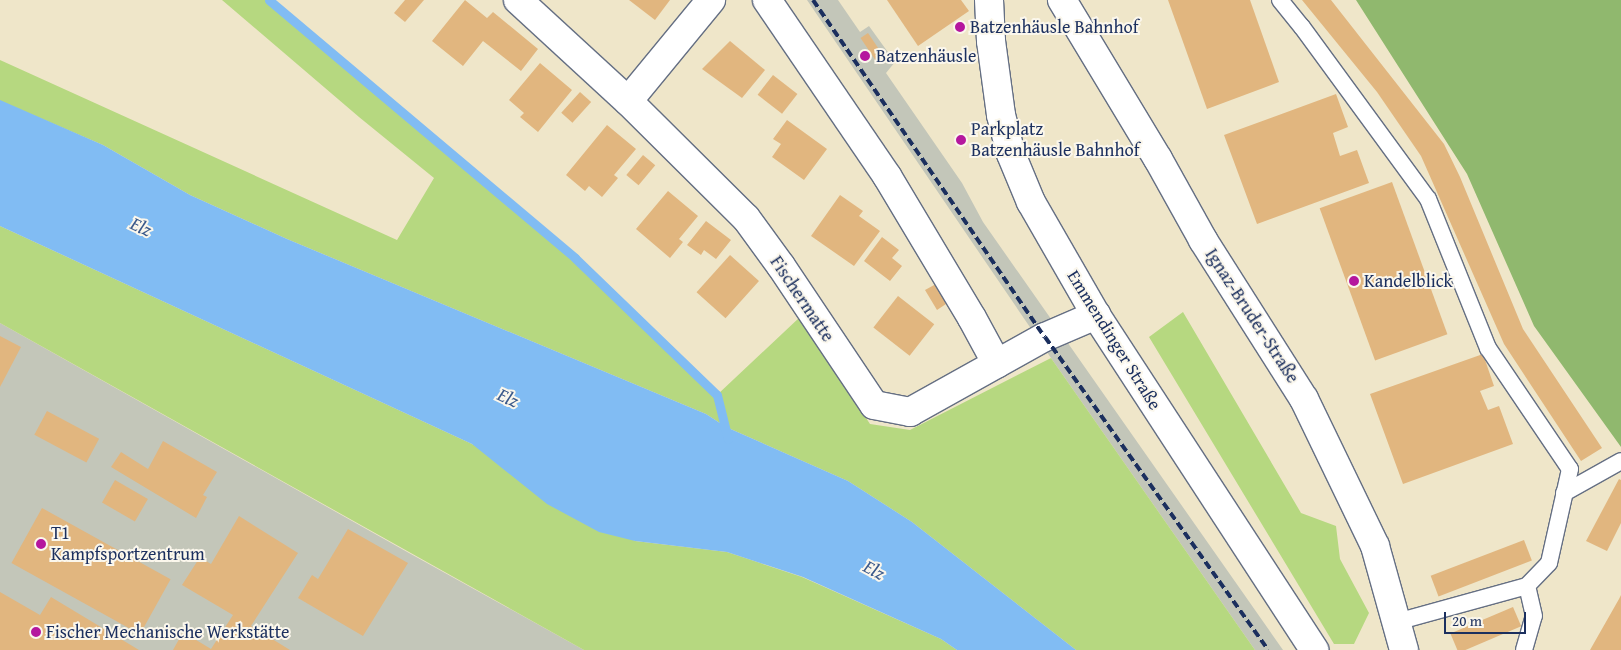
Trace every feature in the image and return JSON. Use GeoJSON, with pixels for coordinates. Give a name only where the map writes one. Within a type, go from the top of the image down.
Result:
{"type":"FeatureCollection","features":[{"type":"Feature","properties":{"kind":"street","name":"Fischermatte"},"geometry":{"type":"LineString","coordinates":[[518,0],[628,101],[746,218],[781,266],[874,405],[910,412],[1045,337],[1096,316]]}},
{"type":"Feature","properties":{"kind":"street"},"geometry":{"type":"LineString","coordinates":[[628,101],[711,0]]}},
{"type":"Feature","properties":{"kind":"street"},"geometry":{"type":"LineString","coordinates":[[767,0],[887,176],[972,318],[997,364]]}},
{"type":"Feature","properties":{"kind":"street","name":"Emmendinger Straße"},"geometry":{"type":"LineString","coordinates":[[989,0],[991,41],[1001,115],[1019,178],[1043,226],[1096,316],[1314,650]]}},
{"type":"Feature","properties":{"kind":"street","name":"Ignaz-Bruder-Straße"},"geometry":{"type":"LineString","coordinates":[[1062,0],[1158,158],[1203,240],[1304,399],[1375,546],[1404,650]]}},
{"type":"Feature","properties":{"kind":"lane"},"geometry":{"type":"LineString","coordinates":[[1280,0],[1302,27],[1428,199],[1488,348],[1570,469],[1548,563],[1527,586],[1396,622]]}},
{"type":"Feature","properties":{"kind":"lane"},"geometry":{"type":"LineString","coordinates":[[1564,493],[1621,461]]}},
{"type":"Feature","properties":{"kind":"lane"},"geometry":{"type":"LineString","coordinates":[[1524,650],[1534,616],[1527,586]]}},
{"type":"Feature","properties":{"kind":"shaded area"},"geometry":{"type":"Polygon","coordinates":[[[807,0],[838,0],[860,32],[869,26],[895,62],[886,73],[962,183],[983,222],[1283,650],[1255,650],[1051,358],[807,0]]]}},
{"type":"Feature","properties":{"kind":"shaded area"},"geometry":{"type":"Polygon","coordinates":[[[0,323],[409,553],[584,650],[0,650],[0,323]]]}},
{"type":"Feature","properties":{"kind":"green space"},"geometry":{"type":"Polygon","coordinates":[[[222,0],[269,0],[575,258],[717,395],[800,317],[870,424],[910,430],[1051,358],[1255,650],[1076,650],[912,522],[848,481],[726,427],[706,414],[287,239],[190,195],[103,145],[0,101],[0,60],[397,240],[434,178],[359,117],[222,0]]]}},
{"type":"Feature","properties":{"kind":"green space"},"geometry":{"type":"Polygon","coordinates":[[[1356,0],[1621,0],[1621,447],[1534,326],[1467,174],[1356,0]]]}},
{"type":"Feature","properties":{"kind":"green space"},"geometry":{"type":"Polygon","coordinates":[[[0,226],[472,444],[635,541],[727,552],[802,577],[941,639],[957,650],[584,650],[0,323],[0,226]]]}},
{"type":"Feature","properties":{"kind":"green space"},"geometry":{"type":"Polygon","coordinates":[[[1183,312],[1301,513],[1336,526],[1340,559],[1369,613],[1354,644],[1334,644],[1149,337],[1183,312]]]}},
{"type":"Feature","properties":{"kind":"water","name":"Elz"},"geometry":{"type":"Polygon","coordinates":[[[0,100],[103,145],[190,195],[287,239],[706,414],[726,427],[848,481],[912,522],[1076,650],[957,650],[941,639],[803,577],[727,552],[635,541],[599,532],[547,504],[472,444],[0,226],[0,100]]]}},
{"type":"Feature","properties":{"kind":"building"},"geometry":{"type":"Polygon","coordinates":[[[405,0],[424,0],[405,22],[394,13],[405,0]]]}},
{"type":"Feature","properties":{"kind":"building"},"geometry":{"type":"Polygon","coordinates":[[[465,0],[487,18],[493,12],[538,49],[521,71],[483,41],[463,66],[432,41],[465,0]]]}},
{"type":"Feature","properties":{"kind":"building"},"geometry":{"type":"Polygon","coordinates":[[[629,0],[670,0],[655,20],[629,0]]]}},
{"type":"Feature","properties":{"kind":"building"},"geometry":{"type":"Polygon","coordinates":[[[887,0],[961,0],[969,11],[918,46],[887,0]]]}},
{"type":"Feature","properties":{"kind":"building"},"geometry":{"type":"Polygon","coordinates":[[[1168,0],[1250,0],[1279,82],[1207,109],[1168,0]]]}},
{"type":"Feature","properties":{"kind":"building"},"geometry":{"type":"Polygon","coordinates":[[[1302,0],[1331,0],[1444,144],[1460,177],[1523,329],[1602,448],[1581,461],[1504,344],[1421,156],[1377,92],[1302,0]]]}},
{"type":"Feature","properties":{"kind":"building"},"geometry":{"type":"Polygon","coordinates":[[[868,33],[886,60],[878,65],[861,38],[868,33]]]}},
{"type":"Feature","properties":{"kind":"building"},"geometry":{"type":"Polygon","coordinates":[[[730,41],[765,70],[742,98],[702,69],[730,41]]]}},
{"type":"Feature","properties":{"kind":"building"},"geometry":{"type":"Polygon","coordinates":[[[540,63],[572,90],[538,132],[520,117],[524,113],[509,100],[540,63]]]}},
{"type":"Feature","properties":{"kind":"building"},"geometry":{"type":"Polygon","coordinates":[[[773,75],[797,94],[782,114],[758,95],[773,75]]]}},
{"type":"Feature","properties":{"kind":"building"},"geometry":{"type":"Polygon","coordinates":[[[580,92],[591,102],[572,123],[561,113],[580,92]]]}},
{"type":"Feature","properties":{"kind":"building"},"geometry":{"type":"Polygon","coordinates":[[[1336,94],[1348,127],[1333,133],[1340,156],[1357,150],[1369,183],[1257,224],[1224,135],[1336,94]]]}},
{"type":"Feature","properties":{"kind":"building"},"geometry":{"type":"Polygon","coordinates":[[[787,120],[827,149],[804,180],[772,157],[781,144],[773,139],[787,120]]]}},
{"type":"Feature","properties":{"kind":"building"},"geometry":{"type":"Polygon","coordinates":[[[607,125],[636,149],[614,175],[618,178],[602,197],[589,186],[585,191],[566,175],[607,125]]]}},
{"type":"Feature","properties":{"kind":"building"},"geometry":{"type":"Polygon","coordinates":[[[643,155],[655,165],[639,185],[626,175],[643,155]]]}},
{"type":"Feature","properties":{"kind":"building"},"geometry":{"type":"Polygon","coordinates":[[[1392,182],[1447,334],[1375,361],[1320,208],[1392,182]]]}},
{"type":"Feature","properties":{"kind":"building"},"geometry":{"type":"Polygon","coordinates":[[[668,191],[698,216],[679,239],[683,242],[670,258],[636,229],[668,191]]]}},
{"type":"Feature","properties":{"kind":"building"},"geometry":{"type":"Polygon","coordinates":[[[840,195],[863,211],[859,216],[880,231],[854,266],[811,236],[840,195]]]}},
{"type":"Feature","properties":{"kind":"building"},"geometry":{"type":"Polygon","coordinates":[[[706,221],[731,240],[716,259],[704,250],[701,255],[687,245],[706,221]]]}},
{"type":"Feature","properties":{"kind":"building"},"geometry":{"type":"Polygon","coordinates":[[[882,237],[899,250],[892,258],[902,266],[890,281],[864,261],[882,237]]]}},
{"type":"Feature","properties":{"kind":"building"},"geometry":{"type":"Polygon","coordinates":[[[730,255],[759,281],[726,318],[697,292],[730,255]]]}},
{"type":"Feature","properties":{"kind":"building"},"geometry":{"type":"Polygon","coordinates":[[[936,284],[946,304],[937,310],[925,290],[936,284]]]}},
{"type":"Feature","properties":{"kind":"building"},"geometry":{"type":"Polygon","coordinates":[[[898,296],[934,324],[910,356],[873,328],[898,296]]]}},
{"type":"Feature","properties":{"kind":"building"},"geometry":{"type":"Polygon","coordinates":[[[0,336],[21,347],[0,387],[0,336]]]}},
{"type":"Feature","properties":{"kind":"building"},"geometry":{"type":"Polygon","coordinates":[[[1483,354],[1494,386],[1480,391],[1488,410],[1499,406],[1513,444],[1403,484],[1370,394],[1483,354]]]}},
{"type":"Feature","properties":{"kind":"building"},"geometry":{"type":"Polygon","coordinates":[[[47,411],[99,439],[86,463],[34,435],[47,411]]]}},
{"type":"Feature","properties":{"kind":"building"},"geometry":{"type":"Polygon","coordinates":[[[163,441],[217,472],[203,495],[207,497],[196,518],[111,467],[121,452],[148,469],[163,441]]]}},
{"type":"Feature","properties":{"kind":"building"},"geometry":{"type":"Polygon","coordinates":[[[1619,479],[1621,480],[1621,523],[1607,551],[1586,541],[1619,479]]]}},
{"type":"Feature","properties":{"kind":"building"},"geometry":{"type":"Polygon","coordinates":[[[115,480],[148,499],[135,522],[102,503],[115,480]]]}},
{"type":"Feature","properties":{"kind":"building"},"geometry":{"type":"Polygon","coordinates":[[[42,508],[171,579],[140,634],[11,563],[42,508]]]}},
{"type":"Feature","properties":{"kind":"building"},"geometry":{"type":"Polygon","coordinates":[[[239,516],[298,553],[251,626],[290,650],[173,650],[183,632],[211,649],[233,615],[182,585],[200,557],[211,564],[239,516]]]}},
{"type":"Feature","properties":{"kind":"building"},"geometry":{"type":"Polygon","coordinates":[[[348,529],[408,563],[363,636],[298,598],[312,575],[318,579],[348,529]]]}},
{"type":"Feature","properties":{"kind":"building"},"geometry":{"type":"Polygon","coordinates":[[[1524,540],[1532,561],[1439,596],[1431,576],[1524,540]]]}},
{"type":"Feature","properties":{"kind":"building","name":"Fischer Mechanische Werkstätte"},"geometry":{"type":"Polygon","coordinates":[[[0,592],[40,615],[51,597],[139,650],[0,650],[0,592]]]}},
{"type":"Feature","properties":{"kind":"building"},"geometry":{"type":"Polygon","coordinates":[[[1621,595],[1621,650],[1590,650],[1619,599],[1621,595]]]}},
{"type":"Feature","properties":{"kind":"building"},"geometry":{"type":"Polygon","coordinates":[[[1513,607],[1521,626],[1465,650],[1457,650],[1450,634],[1513,607]]]}},
{"type":"Feature","properties":{"kind":"waterway"},"geometry":{"type":"LineString","coordinates":[[269,0],[575,258],[717,395],[728,439]]}},
{"type":"Feature","properties":{"kind":"railway"},"geometry":{"type":"LineString","coordinates":[[813,0],[1045,337],[1268,650]]}},
{"type":"Feature","properties":{"kind":"place","name":"Batzenhäusle Bahnhof"},"geometry":{"type":"Point","coordinates":[960,27]}},
{"type":"Feature","properties":{"kind":"place","name":"Batzenhäusle"},"geometry":{"type":"Point","coordinates":[865,56]}},
{"type":"Feature","properties":{"kind":"place","name":"Parkplatz Batzenhäusle Bahnhof"},"geometry":{"type":"Point","coordinates":[961,140]}},
{"type":"Feature","properties":{"kind":"place","name":"Kandelblick"},"geometry":{"type":"Point","coordinates":[1354,281]}},
{"type":"Feature","properties":{"kind":"place","name":"T1 Kampfsportzentrum"},"geometry":{"type":"Point","coordinates":[41,544]}},
{"type":"Feature","properties":{"kind":"place","name":"Fischer Mechanische Werkstätte"},"geometry":{"type":"Point","coordinates":[36,632]}}]}
